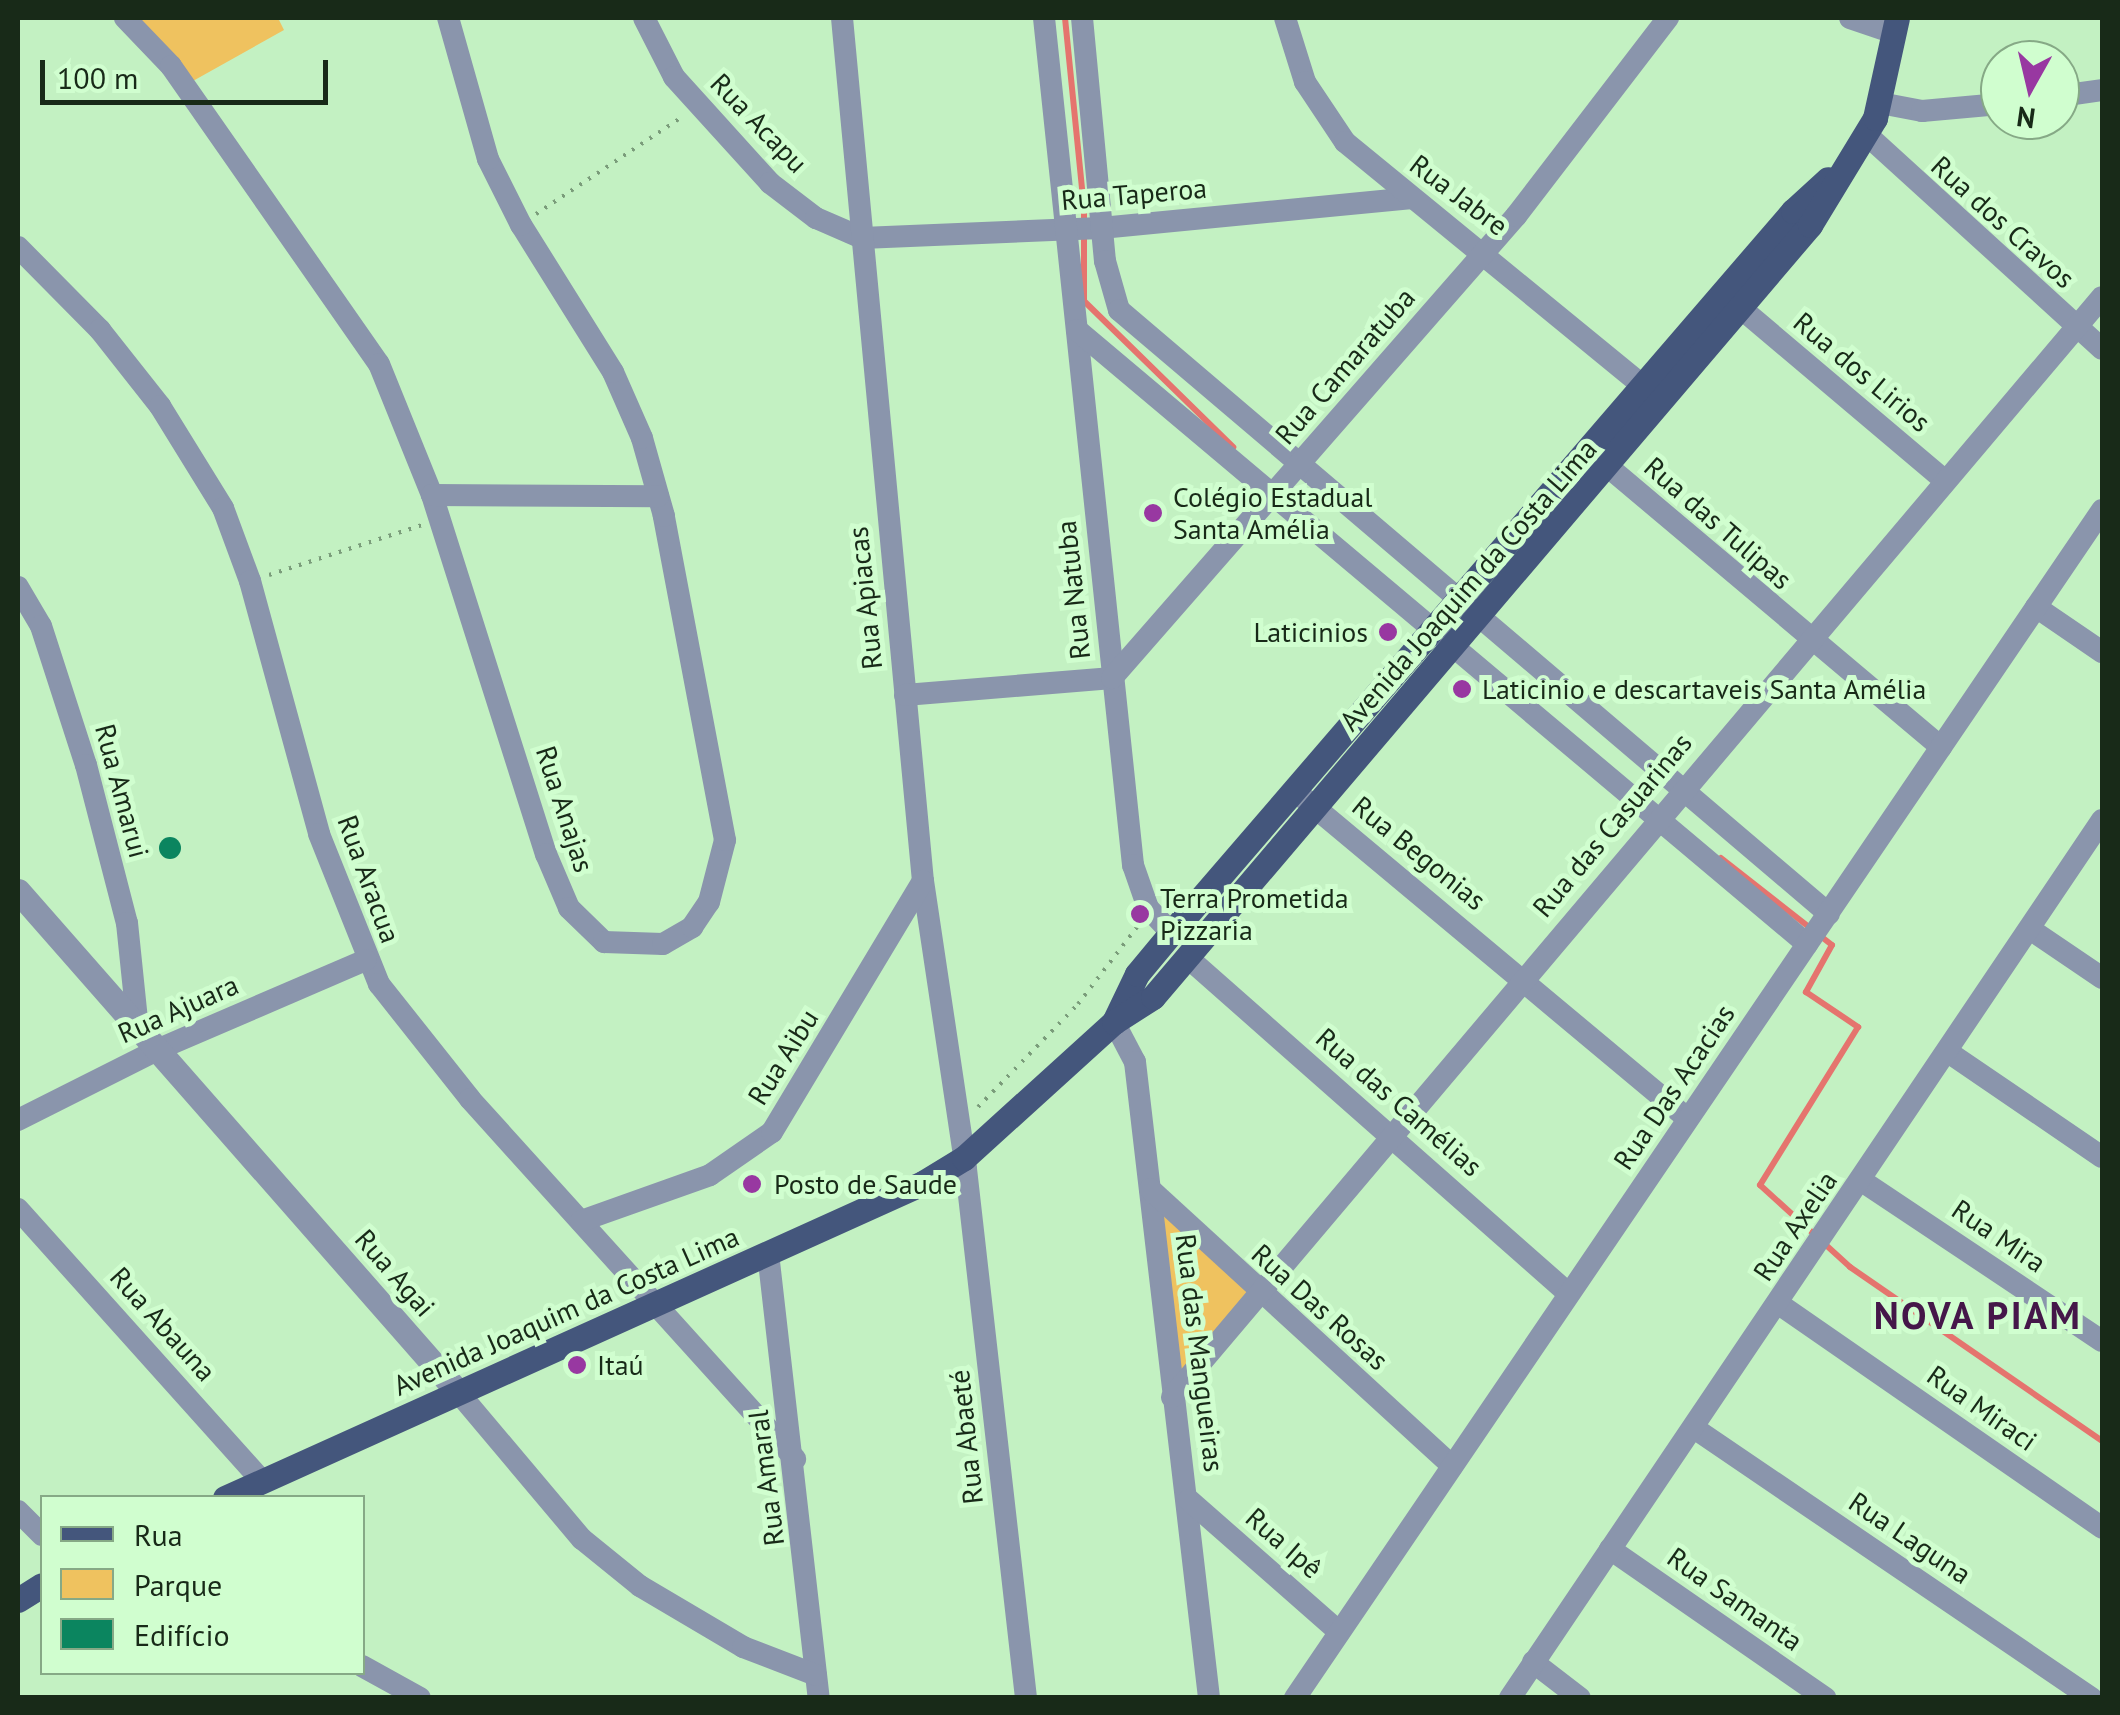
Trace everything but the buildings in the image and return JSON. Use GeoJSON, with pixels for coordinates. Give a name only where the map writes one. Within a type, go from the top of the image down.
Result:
{"type":"FeatureCollection","features":[{"type":"Feature","properties":{"kind":"main road","name":"Avenida Joaquim da Costa Lima"},"geometry":{"type":"LineString","coordinates":[[1114,1022],[1137,974],[1432,630],[1743,310],[1810,225],[1867,135],[1880,103],[1895,26]]}},
{"type":"Feature","properties":{"kind":"main road","name":"Avenida Joaquim da Costa Lima"},"geometry":{"type":"LineString","coordinates":[[232,1495],[965,1164],[1114,1022],[1153,997],[1478,620],[1600,460],[1644,387],[1793,211],[1844,166]]}},
{"type":"Feature","properties":{"kind":"main road"},"geometry":{"type":"LineString","coordinates":[[18,1600],[40,1586]]}},
{"type":"Feature","properties":{"kind":"street","name":"Rua Anajas"},"geometry":{"type":"LineString","coordinates":[[125,18],[171,66],[379,364],[432,494],[560,892],[589,934],[616,945],[648,947],[692,927],[720,878],[725,840],[658,496],[613,372],[521,225],[488,159],[448,18]]}},
{"type":"Feature","properties":{"kind":"street","name":"Rua Acapu"},"geometry":{"type":"LineString","coordinates":[[644,18],[655,46],[698,106],[770,184],[816,218],[862,238]]}},
{"type":"Feature","properties":{"kind":"street","name":"Rua Apiacas"},"geometry":{"type":"LineString","coordinates":[[842,18],[923,881],[965,1164]]}},
{"type":"Feature","properties":{"kind":"street","name":"Rua Natuba"},"geometry":{"type":"LineString","coordinates":[[1044,18],[1063,230],[1133,865],[1148,908],[1171,934]]}},
{"type":"Feature","properties":{"kind":"street"},"geometry":{"type":"LineString","coordinates":[[1082,18],[1102,228],[1119,310],[1478,620],[1828,914]]}},
{"type":"Feature","properties":{"kind":"street","name":"Rua Jabre"},"geometry":{"type":"LineString","coordinates":[[1285,18],[1304,82],[1324,115],[1410,198],[1485,250],[1644,387]]}},
{"type":"Feature","properties":{"kind":"street","name":"Rua Camaratuba"},"geometry":{"type":"LineString","coordinates":[[1112,678],[1577,145],[1668,18]]}},
{"type":"Feature","properties":{"kind":"street"},"geometry":{"type":"LineString","coordinates":[[1850,18],[1895,26]]}},
{"type":"Feature","properties":{"kind":"street"},"geometry":{"type":"LineString","coordinates":[[1880,103],[1922,111],[1980,106]]}},
{"type":"Feature","properties":{"kind":"street","name":"Rua dos Cravos"},"geometry":{"type":"LineString","coordinates":[[1867,135],[2102,349]]}},
{"type":"Feature","properties":{"kind":"street","name":"Rua Taperoa"},"geometry":{"type":"LineString","coordinates":[[862,238],[1102,228],[1410,198]]}},
{"type":"Feature","properties":{"kind":"street","name":"Rua Aracua"},"geometry":{"type":"LineString","coordinates":[[18,248],[100,330],[180,434],[223,508],[250,581],[319,834],[366,960],[450,1075],[795,1460]]}},
{"type":"Feature","properties":{"kind":"street","name":"Rua das Casuarinas"},"geometry":{"type":"LineString","coordinates":[[1172,1396],[1943,479],[2102,297]]}},
{"type":"Feature","properties":{"kind":"street","name":"Rua dos Lirios"},"geometry":{"type":"LineString","coordinates":[[1743,310],[1943,479]]}},
{"type":"Feature","properties":{"kind":"street"},"geometry":{"type":"LineString","coordinates":[[1076,330],[1807,944]]}},
{"type":"Feature","properties":{"kind":"street","name":"Rua das Tulipas"},"geometry":{"type":"LineString","coordinates":[[1600,460],[1807,640]]}},
{"type":"Feature","properties":{"kind":"street"},"geometry":{"type":"LineString","coordinates":[[432,494],[658,496]]}},
{"type":"Feature","properties":{"kind":"street","name":"Rua Das Acacias"},"geometry":{"type":"LineString","coordinates":[[1295,1698],[2102,510]]}},
{"type":"Feature","properties":{"kind":"street","name":"Rua Amarui"},"geometry":{"type":"LineString","coordinates":[[18,587],[41,626],[86,765],[126,923],[136,1020]]}},
{"type":"Feature","properties":{"kind":"street"},"geometry":{"type":"LineString","coordinates":[[2036,608],[2102,652]]}},
{"type":"Feature","properties":{"kind":"street"},"geometry":{"type":"LineString","coordinates":[[1807,640],[1941,747]]}},
{"type":"Feature","properties":{"kind":"street"},"geometry":{"type":"LineString","coordinates":[[905,695],[1112,678]]}},
{"type":"Feature","properties":{"kind":"street","name":"Rua Begonias"},"geometry":{"type":"LineString","coordinates":[[1294,790],[1524,976],[1688,1119]]}},
{"type":"Feature","properties":{"kind":"street","name":"Rua Axelia"},"geometry":{"type":"LineString","coordinates":[[1510,1698],[2102,820]]}},
{"type":"Feature","properties":{"kind":"street","name":"Rua Aibu"},"geometry":{"type":"LineString","coordinates":[[581,1221],[710,1175],[772,1132],[923,881]]}},
{"type":"Feature","properties":{"kind":"street","name":"Rua Agai"},"geometry":{"type":"LineString","coordinates":[[18,891],[136,1020],[582,1539],[640,1586],[818,1686]]}},
{"type":"Feature","properties":{"kind":"street"},"geometry":{"type":"LineString","coordinates":[[2030,929],[2102,978]]}},
{"type":"Feature","properties":{"kind":"street","name":"Rua das Camélias"},"geometry":{"type":"LineString","coordinates":[[1187,958],[1569,1294]]}},
{"type":"Feature","properties":{"kind":"street","name":"Rua Ajuara"},"geometry":{"type":"LineString","coordinates":[[18,1120],[158,1048],[366,960]]}},
{"type":"Feature","properties":{"kind":"street","name":"Rua das Mangueiras"},"geometry":{"type":"LineString","coordinates":[[1114,1022],[1135,1062],[1172,1396],[1189,1500],[1209,1698]]}},
{"type":"Feature","properties":{"kind":"street"},"geometry":{"type":"LineString","coordinates":[[1948,1052],[2102,1157]]}},
{"type":"Feature","properties":{"kind":"street","name":"Rua Abaeté"},"geometry":{"type":"LineString","coordinates":[[965,1164],[1026,1698]]}},
{"type":"Feature","properties":{"kind":"street","name":"Rua Mira"},"geometry":{"type":"LineString","coordinates":[[1862,1181],[2102,1341]]}},
{"type":"Feature","properties":{"kind":"street","name":"Rua Das Rosas"},"geometry":{"type":"LineString","coordinates":[[1150,1189],[1257,1292],[1452,1466]]}},
{"type":"Feature","properties":{"kind":"street","name":"Rua Abauna"},"geometry":{"type":"LineString","coordinates":[[18,1208],[262,1481]]}},
{"type":"Feature","properties":{"kind":"street","name":"Rua Amaral"},"geometry":{"type":"LineString","coordinates":[[768,1253],[795,1460],[818,1686]]}},
{"type":"Feature","properties":{"kind":"street","name":"Rua Miraci"},"geometry":{"type":"LineString","coordinates":[[1779,1304],[2102,1528]]}},
{"type":"Feature","properties":{"kind":"street","name":"Rua Laguna"},"geometry":{"type":"LineString","coordinates":[[1694,1428],[2092,1698]]}},
{"type":"Feature","properties":{"kind":"street","name":"Rua Ipê"},"geometry":{"type":"LineString","coordinates":[[1189,1500],[1340,1632]]}},
{"type":"Feature","properties":{"kind":"street"},"geometry":{"type":"LineString","coordinates":[[18,1511],[40,1533]]}},
{"type":"Feature","properties":{"kind":"street","name":"Rua Samanta"},"geometry":{"type":"LineString","coordinates":[[1610,1549],[1826,1698]]}},
{"type":"Feature","properties":{"kind":"street"},"geometry":{"type":"LineString","coordinates":[[1533,1662],[1580,1698]]}},
{"type":"Feature","properties":{"kind":"street"},"geometry":{"type":"LineString","coordinates":[[365,1668],[420,1698]]}},
{"type":"Feature","properties":{"kind":"path"},"geometry":{"type":"LineString","coordinates":[[521,225],[698,106]]}},
{"type":"Feature","properties":{"kind":"path"},"geometry":{"type":"LineString","coordinates":[[250,581],[440,519]]}},
{"type":"Feature","properties":{"kind":"path"},"geometry":{"type":"LineString","coordinates":[[958,1128],[1078,1004],[1148,908]]}},
{"type":"Feature","properties":{"kind":"green space"},"geometry":{"type":"Polygon","coordinates":[[[122,18],[278,18],[284,30],[184,86],[122,18]]]}},
{"type":"Feature","properties":{"kind":"green space"},"geometry":{"type":"Polygon","coordinates":[[[1151,1202],[1255,1294],[1171,1393],[1151,1202]]]}},
{"type":"Feature","properties":{"kind":"waterway"},"geometry":{"type":"LineString","coordinates":[[1065,18],[1084,209],[1084,301],[1233,447]]}},
{"type":"Feature","properties":{"kind":"waterway"},"geometry":{"type":"LineString","coordinates":[[1721,858],[1832,945],[1806,992],[1858,1027],[1760,1185],[1850,1267],[2102,1441]]}},
{"type":"Feature","properties":{"kind":"place","name":"Colégio Estadual Santa Amélia"},"geometry":{"type":"Point","coordinates":[1153,513]}},
{"type":"Feature","properties":{"kind":"place","name":"Laticinios"},"geometry":{"type":"Point","coordinates":[1388,632]}},
{"type":"Feature","properties":{"kind":"place","name":"Laticinio e descartaveis Santa Amélia"},"geometry":{"type":"Point","coordinates":[1462,689]}},
{"type":"Feature","properties":{"kind":"place","name":"Terra Prometida Pizzaria"},"geometry":{"type":"Point","coordinates":[1140,914]}},
{"type":"Feature","properties":{"kind":"place","name":"Posto de Saude"},"geometry":{"type":"Point","coordinates":[752,1184]}},
{"type":"Feature","properties":{"kind":"place","name":"Itaú"},"geometry":{"type":"Point","coordinates":[577,1365]}},
{"type":"Feature","properties":{"kind":"district","name":"NOVA PIAM"},"geometry":{"type":"Point","coordinates":[1978,1315]}}]}
